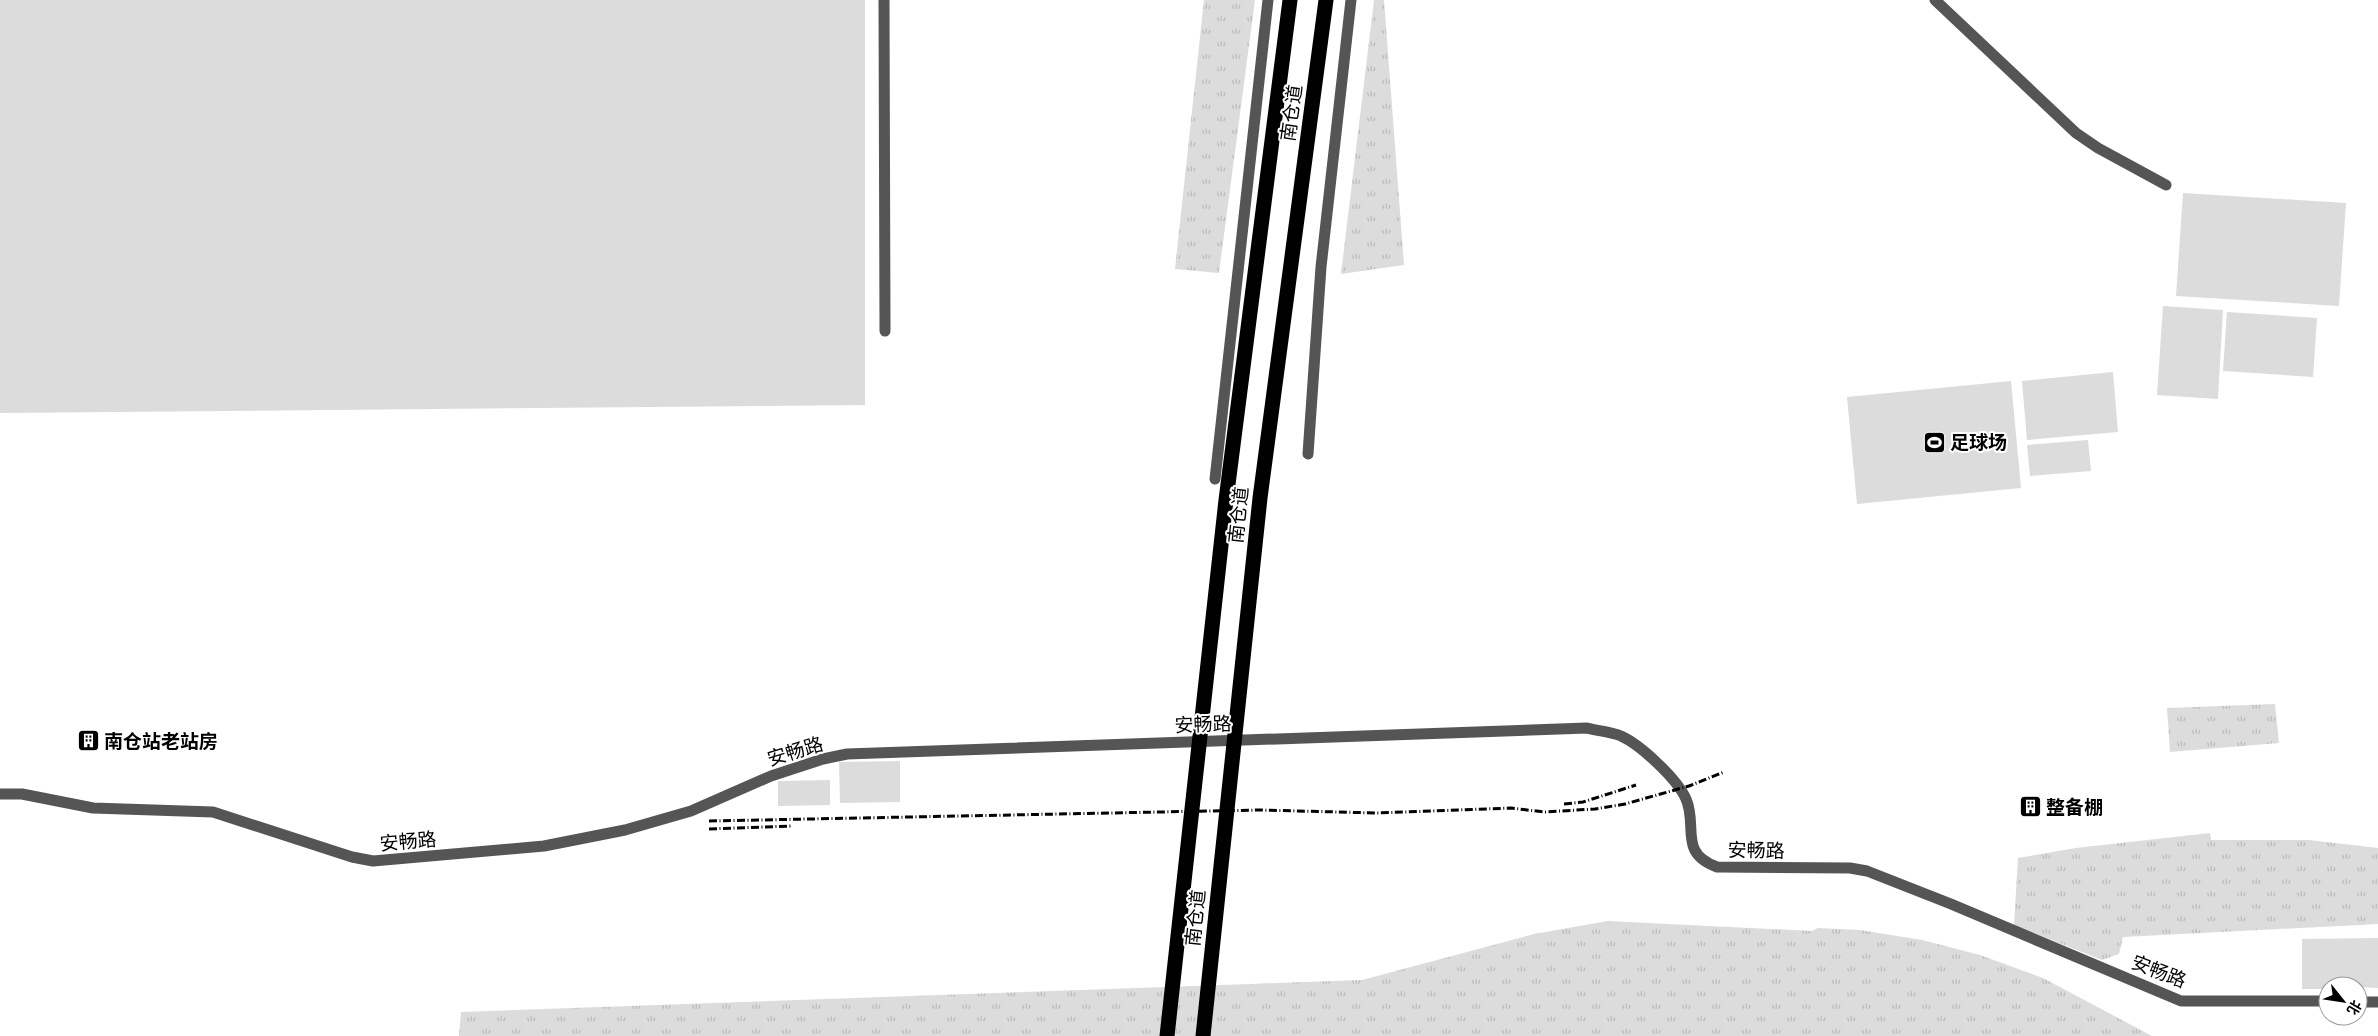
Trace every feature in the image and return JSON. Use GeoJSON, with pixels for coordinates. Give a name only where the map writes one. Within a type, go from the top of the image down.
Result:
{"type":"FeatureCollection","features":[{"type":"Feature","properties":{"kind":"highway","name":"南仓道"},"geometry":{"type":"LineString","coordinates":[[1167,1036],[1226,500],[1290,0]]}},
{"type":"Feature","properties":{"kind":"highway","name":"南仓道"},"geometry":{"type":"LineString","coordinates":[[1202,1036],[1260,498],[1326,0]]}},
{"type":"Feature","properties":{"kind":"street"},"geometry":{"type":"LineString","coordinates":[[884,0],[885,331]]}},
{"type":"Feature","properties":{"kind":"street"},"geometry":{"type":"LineString","coordinates":[[1215,479],[1268,0]]}},
{"type":"Feature","properties":{"kind":"street"},"geometry":{"type":"LineString","coordinates":[[1308,454],[1321,267],[1352,0]]}},
{"type":"Feature","properties":{"kind":"street"},"geometry":{"type":"LineString","coordinates":[[1935,0],[2076,133],[2098,148],[2166,184]]}},
{"type":"Feature","properties":{"kind":"street","name":"安畅路"},"geometry":{"type":"LineString","coordinates":[[0,794],[22,794],[93,808],[213,812],[373,862],[544,846],[617,832],[691,810],[771,776],[824,759],[847,754],[1587,728],[1621,736],[1660,764],[1686,799],[1694,849],[1705,863],[1717,867],[1850,868],[1867,871],[1960,907],[2181,1001],[2318,1002]]}},
{"type":"Feature","properties":{"kind":"green space"},"geometry":{"type":"Polygon","coordinates":[[[0,0],[865,0],[865,405],[0,413],[0,0]]]}},
{"type":"Feature","properties":{"kind":"green space"},"geometry":{"type":"Polygon","coordinates":[[[1204,0],[1255,0],[1219,273],[1175,269],[1204,0]]]}},
{"type":"Feature","properties":{"kind":"green space"},"geometry":{"type":"Polygon","coordinates":[[[1374,0],[1384,0],[1404,265],[1341,274],[1374,0]]]}},
{"type":"Feature","properties":{"kind":"green space"},"geometry":{"type":"Polygon","coordinates":[[[2183,193],[2346,203],[2339,306],[2176,296],[2183,193]]]}},
{"type":"Feature","properties":{"kind":"green space"},"geometry":{"type":"Polygon","coordinates":[[[2163,306],[2223,310],[2218,399],[2157,395],[2163,306]]]}},
{"type":"Feature","properties":{"kind":"green space"},"geometry":{"type":"Polygon","coordinates":[[[2227,312],[2317,318],[2313,377],[2223,371],[2227,312]]]}},
{"type":"Feature","properties":{"kind":"green space","name":"足球场"},"geometry":{"type":"Polygon","coordinates":[[[2113,372],[2118,432],[2027,440],[2022,381],[2113,372]]]}},
{"type":"Feature","properties":{"kind":"green space","name":"足球场"},"geometry":{"type":"Polygon","coordinates":[[[2011,381],[2021,488],[1857,504],[1847,397],[2011,381]]]}},
{"type":"Feature","properties":{"kind":"green space","name":"足球场"},"geometry":{"type":"Polygon","coordinates":[[[2088,440],[2091,471],[2030,476],[2027,445],[2088,440]]]}},
{"type":"Feature","properties":{"kind":"green space"},"geometry":{"type":"Polygon","coordinates":[[[2275,704],[2279,743],[2170,752],[2167,708],[2275,704]]]}},
{"type":"Feature","properties":{"kind":"green space"},"geometry":{"type":"Polygon","coordinates":[[[900,761],[900,802],[840,803],[839,762],[900,761]]]}},
{"type":"Feature","properties":{"kind":"green space"},"geometry":{"type":"Polygon","coordinates":[[[830,780],[830,805],[778,806],[778,781],[830,780]]]}},
{"type":"Feature","properties":{"kind":"green space"},"geometry":{"type":"Polygon","coordinates":[[[2210,833],[2211,840],[2309,840],[2378,848],[2378,924],[2123,937],[2119,954],[2102,960],[2014,925],[2018,858],[2076,848],[2210,833]]]}},
{"type":"Feature","properties":{"kind":"green space"},"geometry":{"type":"Polygon","coordinates":[[[1608,921],[1812,931],[1818,928],[1860,930],[1922,940],[1980,955],[2043,978],[2152,1036],[459,1036],[461,1012],[1362,980],[1534,934],[1608,921]]]}},
{"type":"Feature","properties":{"kind":"green space"},"geometry":{"type":"Polygon","coordinates":[[[2378,938],[2378,988],[2368,988],[2368,976],[2318,976],[2318,989],[2302,989],[2302,939],[2378,938]]]}},
{"type":"Feature","properties":{"kind":"railway"},"geometry":{"type":"LineString","coordinates":[[709,821],[1260,810],[1377,813],[1511,808],[1544,812],[1595,809],[1625,804],[1689,786],[1724,772]]}},
{"type":"Feature","properties":{"kind":"railway"},"geometry":{"type":"LineString","coordinates":[[1564,804],[1583,802],[1636,785]]}},
{"type":"Feature","properties":{"kind":"railway"},"geometry":{"type":"LineString","coordinates":[[709,829],[791,826]]}},
{"type":"Feature","properties":{"kind":"place","name":"足球场"},"geometry":{"type":"Point","coordinates":[1934,442]}},
{"type":"Feature","properties":{"kind":"place","name":"南仓站老站房"},"geometry":{"type":"Point","coordinates":[88,741]}},
{"type":"Feature","properties":{"kind":"place","name":"整备棚"},"geometry":{"type":"Point","coordinates":[2030,807]}}]}
